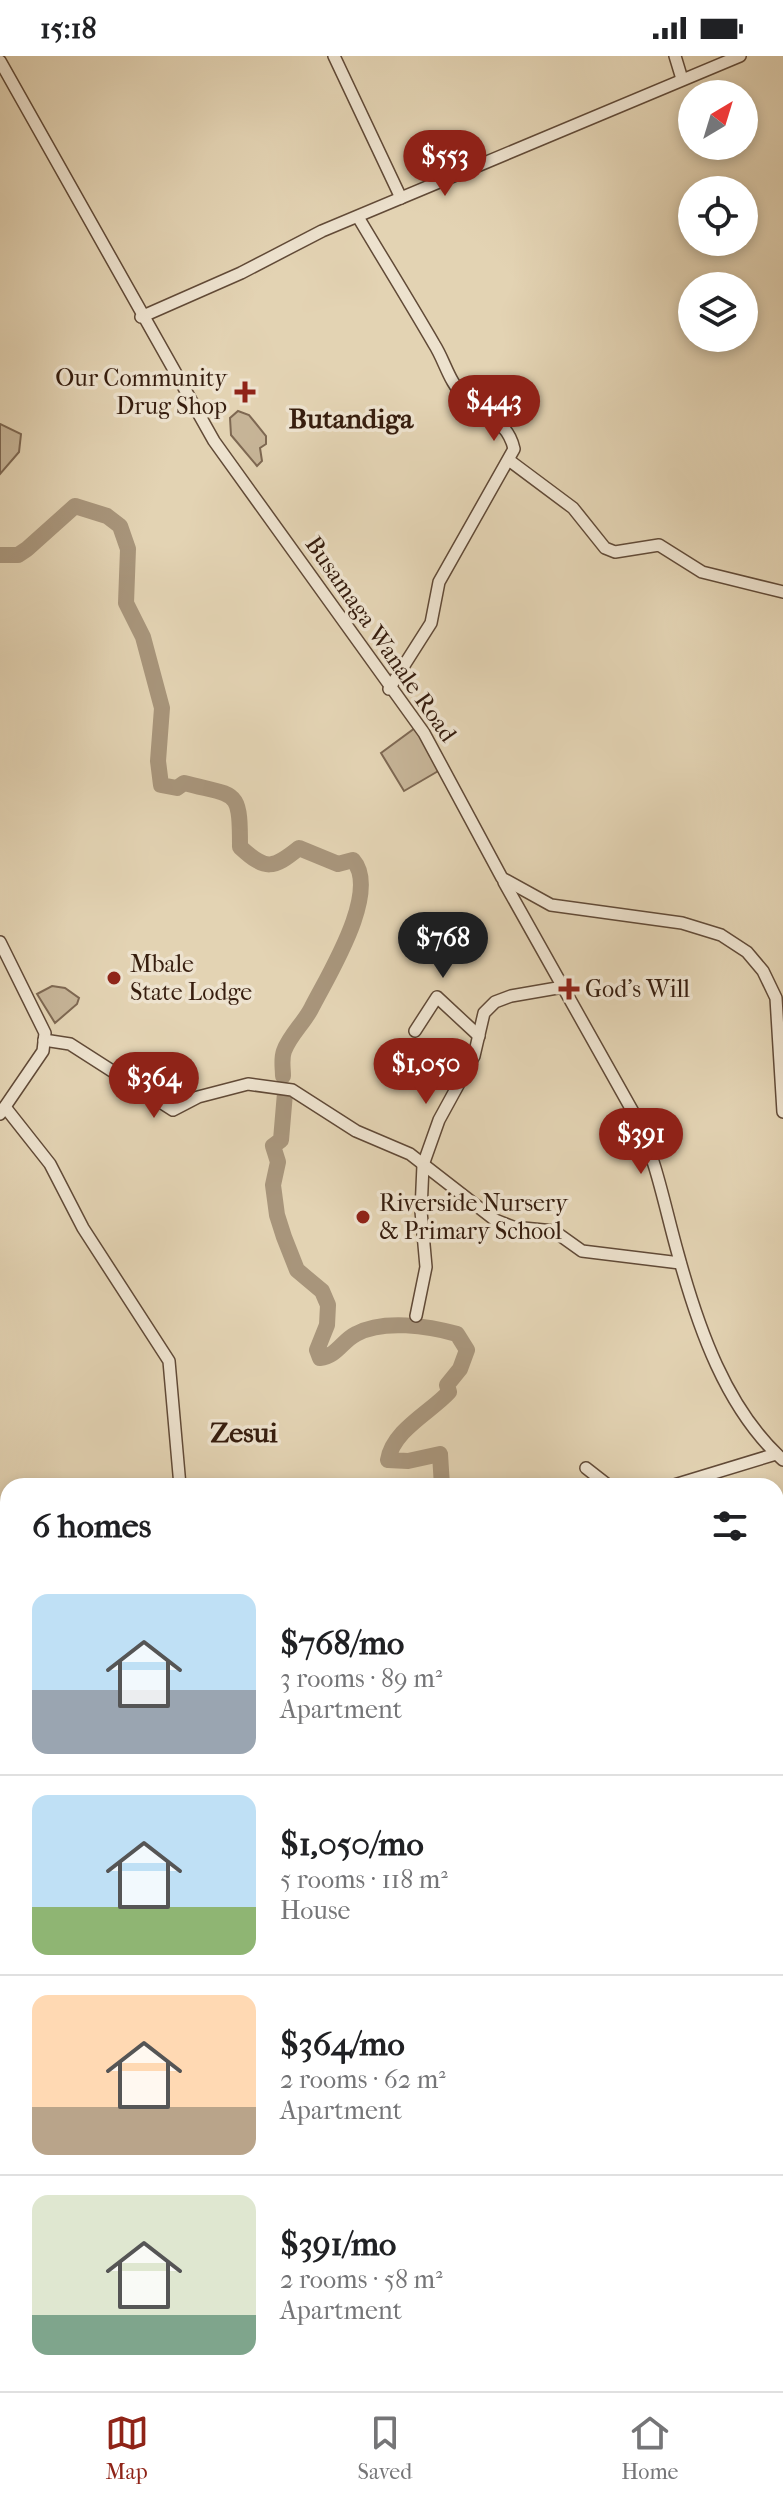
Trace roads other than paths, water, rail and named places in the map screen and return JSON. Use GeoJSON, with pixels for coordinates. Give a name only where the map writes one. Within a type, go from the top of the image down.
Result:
{"type":"FeatureCollection","features":[{"type":"Feature","properties":{"kind":"street"},"geometry":{"type":"LineString","coordinates":[[334,56],[401,198]]}},
{"type":"Feature","properties":{"kind":"street"},"geometry":{"type":"LineString","coordinates":[[675,56],[682,79]]}},
{"type":"Feature","properties":{"kind":"street"},"geometry":{"type":"LineString","coordinates":[[141,317],[401,198],[740,56]]}},
{"type":"Feature","properties":{"kind":"street","name":"Busamaga Wanale Road"},"geometry":{"type":"LineString","coordinates":[[0,61],[141,317],[214,441],[443,763],[502,878],[655,1156],[680,1263],[735,1403],[754,1431],[780,1457]]}},
{"type":"Feature","properties":{"kind":"street"},"geometry":{"type":"LineString","coordinates":[[358,217],[434,344],[454,384],[464,397],[509,432],[514,449],[510,461],[439,582],[431,623],[389,689]]}},
{"type":"Feature","properties":{"kind":"street"},"geometry":{"type":"LineString","coordinates":[[510,461],[573,508],[605,548],[615,552],[659,545],[702,572],[783,592]]}},
{"type":"Feature","properties":{"kind":"street"},"geometry":{"type":"LineString","coordinates":[[502,878],[551,905],[682,923],[721,935],[747,952],[780,997],[783,1112]]}},
{"type":"Feature","properties":{"kind":"street"},"geometry":{"type":"LineString","coordinates":[[0,942],[41,1021],[44,1045],[3,1110],[47,1159],[89,1238],[169,1361],[179,1478]]}},
{"type":"Feature","properties":{"kind":"street"},"geometry":{"type":"LineString","coordinates":[[416,1316],[426,1267],[421,1211],[423,1165],[439,1120],[470,1067],[484,1013],[495,1002],[563,987]]}},
{"type":"Feature","properties":{"kind":"street"},"geometry":{"type":"LineString","coordinates":[[415,1031],[437,997],[479,1036]]}},
{"type":"Feature","properties":{"kind":"street"},"geometry":{"type":"LineString","coordinates":[[44,1045],[70,1044],[173,1110],[198,1097],[242,1085],[279,1086],[292,1090],[356,1131],[397,1147],[504,1224],[554,1231],[582,1251],[680,1263]]}},
{"type":"Feature","properties":{"kind":"street"},"geometry":{"type":"LineString","coordinates":[[701,1478],[780,1457]]}},
{"type":"Feature","properties":{"kind":"street"},"geometry":{"type":"LineString","coordinates":[[586,1468],[599,1478]]}},
{"type":"Feature","properties":{"kind":"waterway"},"geometry":{"type":"LineString","coordinates":[[0,555],[18,555],[75,506],[107,516],[120,526],[128,549],[126,603],[143,637],[162,708],[158,761],[161,785],[177,788],[184,783],[215,790],[232,798],[239,814],[240,847],[263,863],[276,863],[299,848],[338,864],[353,860],[360,874],[356,913],[328,977],[287,1045],[283,1057],[283,1076]]}},
{"type":"Feature","properties":{"kind":"waterway"},"geometry":{"type":"LineString","coordinates":[[285,1093],[281,1140],[273,1146],[278,1162],[273,1185],[277,1215],[297,1270],[322,1291],[328,1305],[327,1325],[317,1350],[320,1358],[331,1354],[356,1334],[392,1325],[457,1334],[467,1350],[460,1369],[447,1385],[449,1392],[405,1431],[391,1449],[388,1460],[408,1461],[440,1454],[442,1478]]}},
{"type":"Feature","properties":{"kind":"place","name":"Our Community Drug Shop"},"geometry":{"type":"Point","coordinates":[245,392]}},
{"type":"Feature","properties":{"kind":"place","name":"Mbale State Lodge"},"geometry":{"type":"Point","coordinates":[114,978]}},
{"type":"Feature","properties":{"kind":"place","name":"God's Will"},"geometry":{"type":"Point","coordinates":[569,989]}},
{"type":"Feature","properties":{"kind":"place","name":"Riverside Nursery & Primary School"},"geometry":{"type":"Point","coordinates":[363,1217]}},
{"type":"Feature","properties":{"kind":"district","name":"Butandiga"},"geometry":{"type":"Point","coordinates":[351,418]}},
{"type":"Feature","properties":{"kind":"district","name":"Zesui"},"geometry":{"type":"Point","coordinates":[244,1432]}}]}
